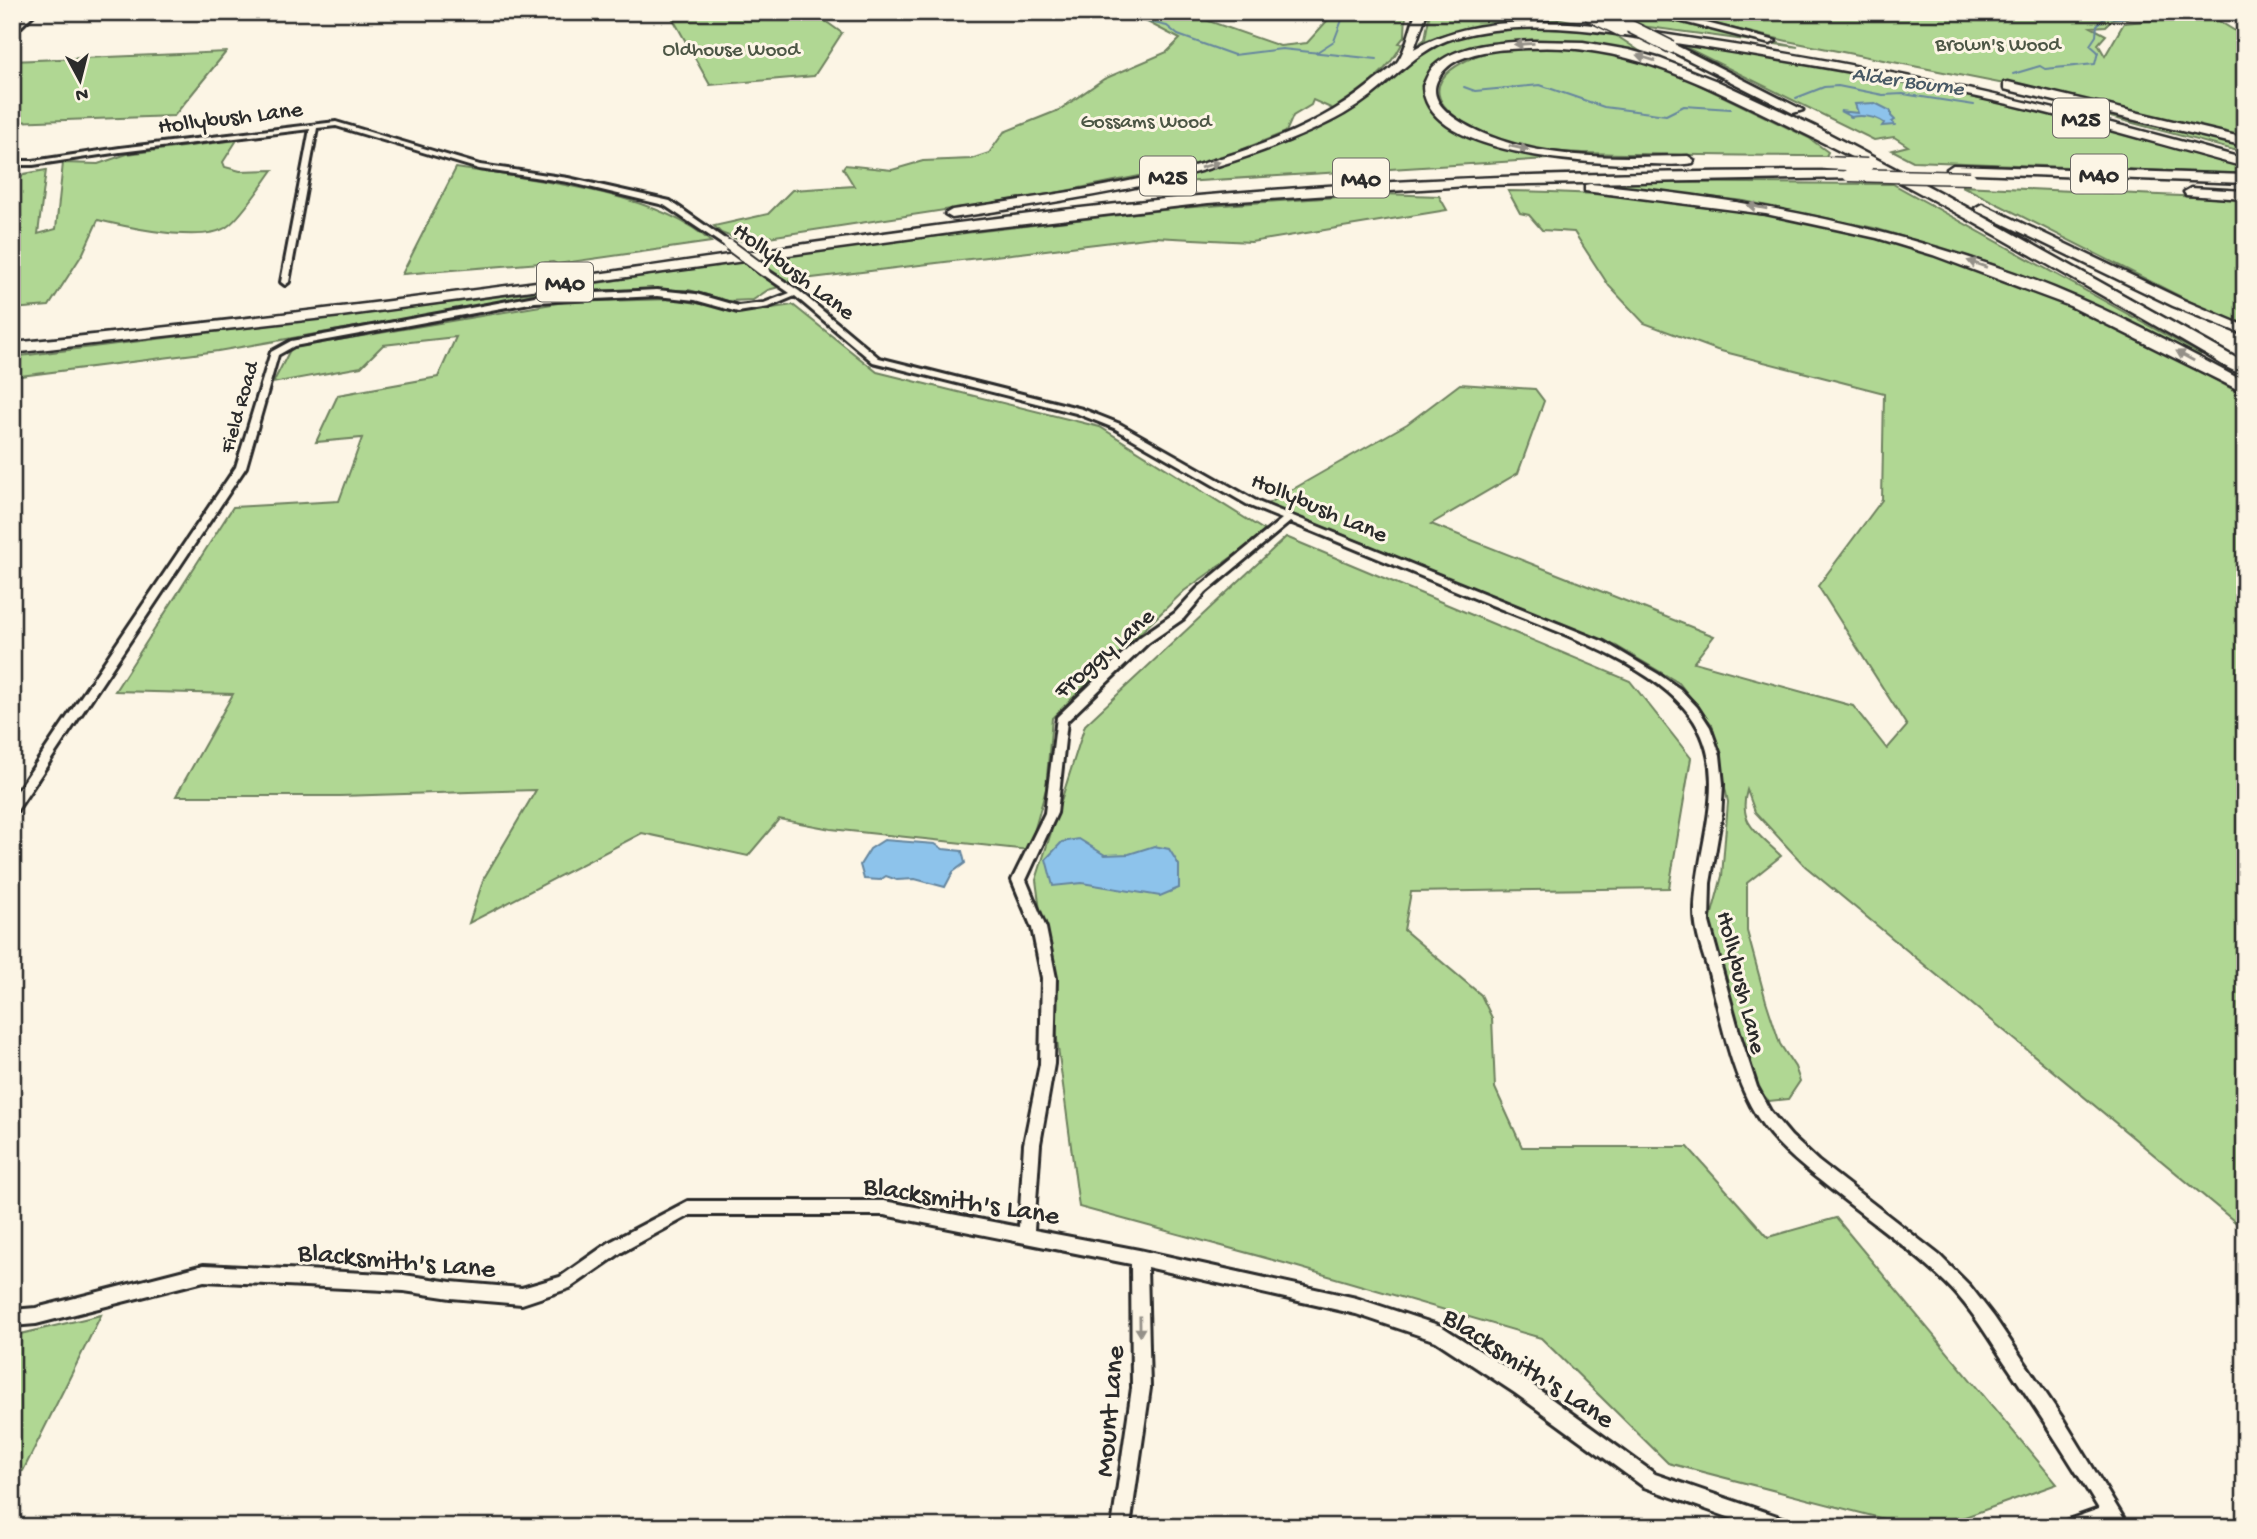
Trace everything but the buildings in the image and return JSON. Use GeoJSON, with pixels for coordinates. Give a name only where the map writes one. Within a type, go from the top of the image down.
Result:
{"type":"FeatureCollection","features":[{"type":"Feature","properties":{"kind":"highway","name":"M25"},"geometry":{"type":"LineString","coordinates":[[1404,59],[1422,12]]}},
{"type":"Feature","properties":{"kind":"highway","name":"M25"},"geometry":{"type":"LineString","coordinates":[[1539,12],[1750,44],[1923,75],[2076,110],[2245,155]]}},
{"type":"Feature","properties":{"kind":"highway"},"geometry":{"type":"LineString","coordinates":[[1649,12],[1761,39],[1913,67]]}},
{"type":"Feature","properties":{"kind":"highway"},"geometry":{"type":"LineString","coordinates":[[1587,13],[1746,93],[1947,202],[2245,370]]}},
{"type":"Feature","properties":{"kind":"highway"},"geometry":{"type":"LineString","coordinates":[[1606,14],[1980,207],[2245,357]]}},
{"type":"Feature","properties":{"kind":"highway","name":"M25"},"geometry":{"type":"LineString","coordinates":[[893,226],[1139,183],[1247,153],[1303,130],[1347,106],[1370,91],[1404,59],[1446,37],[1491,28],[1542,26],[1610,31],[1744,50],[1915,81],[2097,122],[2245,163]]}},
{"type":"Feature","properties":{"kind":"highway"},"geometry":{"type":"LineString","coordinates":[[1697,160],[1578,158],[1506,145],[1469,132],[1447,118],[1432,101],[1430,83],[1436,72],[1449,62],[1487,48],[1548,43],[1592,46],[1640,56],[1671,67],[1821,136]]}},
{"type":"Feature","properties":{"kind":"highway"},"geometry":{"type":"LineString","coordinates":[[1993,83],[2245,142]]}},
{"type":"Feature","properties":{"kind":"highway","name":"M40"},"geometry":{"type":"LineString","coordinates":[[1761,161],[2245,179]]}},
{"type":"Feature","properties":{"kind":"highway","name":"M40"},"geometry":{"type":"LineString","coordinates":[[12,338],[267,311],[1082,202],[1401,176],[1547,169],[1829,165]]}},
{"type":"Feature","properties":{"kind":"highway","name":"M40"},"geometry":{"type":"LineString","coordinates":[[12,348],[181,331],[538,286],[1010,221],[1258,195],[1527,177],[1849,175],[2245,195]]}},
{"type":"Feature","properties":{"kind":"highway","name":"M40"},"geometry":{"type":"LineString","coordinates":[[1973,180],[2245,187]]}},
{"type":"Feature","properties":{"kind":"highway","name":"M40"},"geometry":{"type":"LineString","coordinates":[[1258,195],[1556,186],[1683,196],[1799,215],[1906,241],[2030,284],[2135,331],[2245,388]]}},
{"type":"Feature","properties":{"kind":"highway"},"geometry":{"type":"LineString","coordinates":[[1980,207],[2056,241],[2177,303],[2245,331]]}},
{"type":"Feature","properties":{"kind":"street"},"geometry":{"type":"LineString","coordinates":[[12,33],[33,12]]}},
{"type":"Feature","properties":{"kind":"street","name":"Hollybush Lane"},"geometry":{"type":"LineString","coordinates":[[12,163],[33,163],[336,124],[479,167],[568,180],[667,203],[796,293],[876,360],[1079,411],[1117,426],[1254,504],[1600,645],[1668,684],[1691,705],[1705,727],[1717,772],[1715,818],[1702,905],[1703,924],[1731,1032],[1751,1092],[1773,1124],[1798,1151],[1956,1282],[2054,1419],[2116,1520]]}},
{"type":"Feature","properties":{"kind":"street"},"geometry":{"type":"LineString","coordinates":[[285,282],[314,127]]}},
{"type":"Feature","properties":{"kind":"street","name":"Field Road"},"geometry":{"type":"LineString","coordinates":[[12,809],[241,467],[274,354],[291,344],[535,299],[657,293],[696,297],[738,309],[766,305],[796,293]]}},
{"type":"Feature","properties":{"kind":"street","name":"Froggy Lane"},"geometry":{"type":"LineString","coordinates":[[1026,1236],[1032,1144],[1047,1064],[1049,978],[1039,928],[1020,880],[1051,813],[1061,720],[1144,640],[1180,616],[1202,590],[1290,518]]}},
{"type":"Feature","properties":{"kind":"street","name":"Blacksmith's Lane"},"geometry":{"type":"LineString","coordinates":[[12,1318],[36,1316],[204,1273],[404,1283],[522,1296],[564,1283],[616,1247],[688,1208],[884,1208],[1139,1258],[1356,1306],[1441,1334],[1521,1387],[1650,1481],[1783,1527]]}},
{"type":"Feature","properties":{"kind":"street","name":"Mount Lane"},"geometry":{"type":"LineString","coordinates":[[1121,1527],[1141,1388],[1139,1258]]}},
{"type":"Feature","properties":{"kind":"street"},"geometry":{"type":"LineString","coordinates":[[2071,1527],[2116,1520]]}},
{"type":"Feature","properties":{"kind":"green space","name":"Oldhouse Wood"},"geometry":{"type":"Polygon","coordinates":[[[673,12],[824,12],[821,18],[842,33],[814,76],[710,85],[672,17],[673,12]]]}},
{"type":"Feature","properties":{"kind":"green space"},"geometry":{"type":"Polygon","coordinates":[[[879,12],[1025,12],[942,20],[879,12]]]}},
{"type":"Feature","properties":{"kind":"green space","name":"Gossams Wood"},"geometry":{"type":"Polygon","coordinates":[[[1128,12],[1183,12],[1280,46],[1307,43],[1335,12],[1406,12],[1405,36],[1399,43],[1402,44],[1396,55],[1381,73],[1333,109],[1313,100],[1311,105],[1293,116],[1286,132],[1241,150],[1189,166],[1055,193],[742,241],[721,233],[714,226],[768,214],[792,190],[854,186],[843,168],[845,165],[892,170],[923,161],[971,159],[989,153],[1004,132],[1059,110],[1104,79],[1167,52],[1180,39],[1128,12]]]}},
{"type":"Feature","properties":{"kind":"green space"},"geometry":{"type":"Polygon","coordinates":[[[1430,12],[1526,12],[1601,27],[1532,23],[1487,25],[1464,29],[1420,43],[1425,39],[1430,12]]]}},
{"type":"Feature","properties":{"kind":"green space"},"geometry":{"type":"Polygon","coordinates":[[[1613,12],[1638,12],[1700,28],[1798,47],[1641,26],[1613,12]]]}},
{"type":"Feature","properties":{"kind":"green space","name":"Brown's Wood"},"geometry":{"type":"Polygon","coordinates":[[[1663,12],[2199,12],[2113,19],[2106,26],[2091,27],[2106,35],[2098,44],[2105,56],[2124,23],[2209,15],[2245,37],[2245,139],[2060,95],[1787,41],[1663,12]]]}},
{"type":"Feature","properties":{"kind":"green space"},"geometry":{"type":"Polygon","coordinates":[[[1511,28],[1568,29],[1614,34],[1644,54],[1565,41],[1525,40],[1485,46],[1429,75],[1424,89],[1425,95],[1431,109],[1442,120],[1477,139],[1548,159],[1151,184],[1209,170],[1274,148],[1358,106],[1423,51],[1452,38],[1511,28]]]}},
{"type":"Feature","properties":{"kind":"green space"},"geometry":{"type":"Polygon","coordinates":[[[1673,41],[1853,72],[1997,102],[2245,166],[2245,174],[1913,161],[1892,150],[1908,146],[1894,137],[1874,140],[1673,41]]]}},
{"type":"Feature","properties":{"kind":"green space"},"geometry":{"type":"Polygon","coordinates":[[[1514,47],[1571,47],[1631,57],[1677,74],[1809,138],[1828,152],[1826,156],[1778,156],[1559,152],[1529,148],[1493,137],[1474,128],[1444,106],[1439,93],[1441,80],[1455,67],[1481,54],[1514,47]]]}},
{"type":"Feature","properties":{"kind":"green space"},"geometry":{"type":"Polygon","coordinates":[[[226,52],[174,116],[12,122],[12,61],[226,52]]]}},
{"type":"Feature","properties":{"kind":"green space"},"geometry":{"type":"Polygon","coordinates":[[[2009,90],[2245,146],[2245,153],[2009,90]]]}},
{"type":"Feature","properties":{"kind":"green space"},"geometry":{"type":"Polygon","coordinates":[[[237,140],[223,162],[225,167],[240,171],[273,170],[228,226],[201,234],[184,234],[145,230],[98,220],[83,253],[49,306],[12,309],[12,189],[24,174],[46,170],[38,234],[56,229],[63,163],[98,164],[127,154],[237,140]]]}},
{"type":"Feature","properties":{"kind":"green space"},"geometry":{"type":"Polygon","coordinates":[[[456,168],[554,183],[626,199],[688,225],[711,242],[557,264],[553,262],[402,274],[456,168]]]}},
{"type":"Feature","properties":{"kind":"green space"},"geometry":{"type":"Polygon","coordinates":[[[1581,182],[1893,184],[2200,356],[2055,288],[1993,264],[1874,228],[1744,201],[1581,182]]]}},
{"type":"Feature","properties":{"kind":"green space"},"geometry":{"type":"Polygon","coordinates":[[[1962,186],[2245,199],[2245,326],[2199,306],[1962,186]]]}},
{"type":"Feature","properties":{"kind":"green space"},"geometry":{"type":"Polygon","coordinates":[[[1508,191],[1581,193],[1728,208],[1872,238],[2012,282],[2080,310],[2245,396],[2245,1230],[1805,866],[1755,812],[1747,790],[1745,812],[1752,828],[1781,856],[1747,883],[1747,931],[1780,1044],[1795,1067],[1800,1081],[1788,1099],[1769,1101],[1754,1086],[1710,921],[1722,876],[1728,802],[1712,725],[1679,683],[1616,646],[1267,504],[1407,424],[1460,384],[1535,389],[1544,401],[1518,473],[1431,524],[1714,636],[1694,662],[1853,706],[1887,749],[1907,726],[1818,586],[1882,500],[1884,393],[1717,350],[1644,323],[1609,286],[1574,232],[1542,230],[1529,215],[1520,213],[1508,191]]]}},
{"type":"Feature","properties":{"kind":"green space"},"geometry":{"type":"Polygon","coordinates":[[[1382,194],[1439,196],[1447,210],[1251,242],[1154,237],[812,278],[768,290],[753,300],[728,301],[689,290],[551,290],[802,252],[1180,208],[1382,194]]]}},
{"type":"Feature","properties":{"kind":"green space"},"geometry":{"type":"Polygon","coordinates":[[[551,290],[483,305],[218,351],[12,377],[12,357],[551,290]]]}},
{"type":"Feature","properties":{"kind":"green space"},"geometry":{"type":"Polygon","coordinates":[[[675,299],[743,312],[793,305],[877,372],[1100,427],[1267,532],[1184,591],[1052,718],[1046,789],[1029,850],[831,829],[779,819],[748,856],[642,833],[469,923],[484,878],[536,790],[340,796],[176,796],[233,694],[115,691],[233,507],[339,501],[362,438],[316,442],[338,395],[438,377],[456,337],[383,345],[361,367],[273,383],[291,348],[564,302],[675,299]]]}},
{"type":"Feature","properties":{"kind":"green space"},"geometry":{"type":"Polygon","coordinates":[[[1286,537],[1630,681],[1691,758],[1669,888],[1411,892],[1404,930],[1481,995],[1492,1018],[1495,1088],[1522,1147],[1688,1147],[1768,1237],[1836,1218],[2057,1484],[1937,1527],[1915,1527],[1668,1463],[1541,1338],[1079,1207],[1036,880],[1085,725],[1286,537]]]}},
{"type":"Feature","properties":{"kind":"green space"},"geometry":{"type":"Polygon","coordinates":[[[101,1315],[23,1471],[12,1474],[12,1336],[101,1315]]]}},
{"type":"Feature","properties":{"kind":"water"},"geometry":{"type":"Polygon","coordinates":[[[1875,103],[1891,111],[1895,125],[1882,126],[1884,123],[1876,119],[1851,117],[1840,111],[1858,113],[1855,104],[1875,103]]]}},
{"type":"Feature","properties":{"kind":"water"},"geometry":{"type":"Polygon","coordinates":[[[1079,839],[1105,855],[1129,854],[1154,846],[1169,849],[1179,865],[1179,888],[1160,896],[1082,883],[1053,886],[1046,859],[1062,842],[1079,839]]]}},
{"type":"Feature","properties":{"kind":"water"},"geometry":{"type":"Polygon","coordinates":[[[884,840],[935,844],[943,849],[962,851],[965,863],[953,872],[945,887],[915,879],[897,880],[886,876],[880,880],[864,879],[860,865],[870,849],[884,840]]]}},
{"type":"Feature","properties":{"kind":"waterway","name":"Alder Bourne"},"geometry":{"type":"LineString","coordinates":[[1106,12],[1167,26],[1178,35],[1234,55],[1282,49],[1377,59]]}},
{"type":"Feature","properties":{"kind":"waterway"},"geometry":{"type":"LineString","coordinates":[[1317,52],[1334,41],[1345,12]]}},
{"type":"Feature","properties":{"kind":"waterway","name":"Alder Bourne"},"geometry":{"type":"LineString","coordinates":[[2013,74],[2040,66],[2045,69],[2095,64],[2098,52],[2090,45],[2096,36],[2097,25],[2106,17],[2121,18],[2141,12]]}},
{"type":"Feature","properties":{"kind":"waterway","name":"Alder Bourne"},"geometry":{"type":"LineString","coordinates":[[1464,87],[1475,91],[1540,85],[1604,107],[1666,115],[1684,106],[1731,109]]}},
{"type":"Feature","properties":{"kind":"waterway","name":"Alder Bourne"},"geometry":{"type":"LineString","coordinates":[[1796,98],[1824,87],[1838,86],[1883,95],[1903,94],[1974,105]]}}]}
